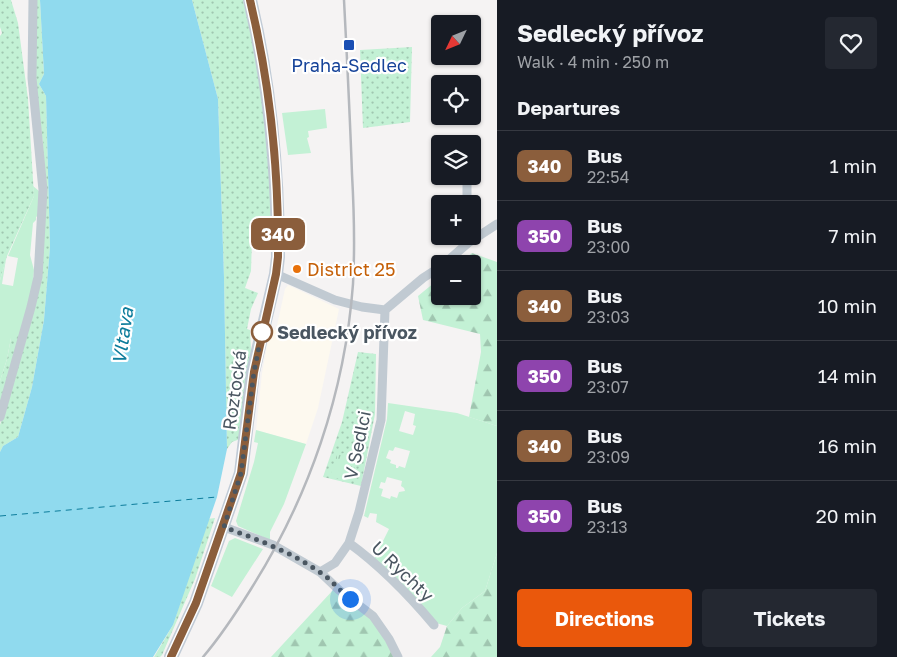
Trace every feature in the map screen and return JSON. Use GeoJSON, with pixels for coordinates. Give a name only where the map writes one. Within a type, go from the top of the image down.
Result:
{"type":"FeatureCollection","features":[{"type":"Feature","properties":{"kind":"main road","name":"Roztocká"},"geometry":{"type":"LineString","coordinates":[[171,657],[196,603],[224,527],[241,473],[254,372],[276,274],[278,223],[275,155],[268,94],[250,0]]}},
{"type":"Feature","properties":{"kind":"street"},"geometry":{"type":"LineString","coordinates":[[0,417],[38,277],[43,190],[32,78],[33,0]]}},
{"type":"Feature","properties":{"kind":"street"},"geometry":{"type":"LineString","coordinates":[[481,233],[497,224]]}},
{"type":"Feature","properties":{"kind":"street"},"geometry":{"type":"LineString","coordinates":[[453,255],[463,245]]}},
{"type":"Feature","properties":{"kind":"street"},"geometry":{"type":"LineString","coordinates":[[276,274],[321,292],[335,300],[362,307],[385,310],[431,273]]}},
{"type":"Feature","properties":{"kind":"street","name":"V Sedlci"},"geometry":{"type":"LineString","coordinates":[[320,572],[335,563],[348,543],[359,512],[381,420],[385,310]]}},
{"type":"Feature","properties":{"kind":"street"},"geometry":{"type":"LineString","coordinates":[[224,527],[273,545],[320,572],[338,590],[373,616],[389,639],[398,657]]}},
{"type":"Feature","properties":{"kind":"street","name":"U Rychty"},"geometry":{"type":"LineString","coordinates":[[348,543],[376,563],[413,600],[434,625]]}},
{"type":"Feature","properties":{"kind":"shaded area"},"geometry":{"type":"Polygon","coordinates":[[[288,285],[339,309],[318,408],[306,444],[256,430],[262,373],[270,329],[276,330],[285,289],[288,285]]]}},
{"type":"Feature","properties":{"kind":"green space"},"geometry":{"type":"Polygon","coordinates":[[[0,0],[11,0],[18,23],[28,99],[34,196],[7,256],[0,280],[0,36],[2,33],[0,27],[0,0]]]}},
{"type":"Feature","properties":{"kind":"green space"},"geometry":{"type":"Polygon","coordinates":[[[35,0],[40,0],[44,74],[39,84],[46,96],[50,247],[44,320],[32,387],[18,437],[3,446],[0,452],[0,425],[40,279],[44,239],[43,145],[35,81],[35,0]]]}},
{"type":"Feature","properties":{"kind":"green space"},"geometry":{"type":"Polygon","coordinates":[[[192,0],[243,0],[255,54],[268,162],[272,217],[270,220],[256,225],[258,237],[252,238],[251,271],[245,288],[258,293],[251,309],[247,329],[250,330],[251,351],[240,439],[232,442],[227,449],[218,99],[192,0]]]}},
{"type":"Feature","properties":{"kind":"green space"},"geometry":{"type":"Polygon","coordinates":[[[412,47],[410,122],[363,128],[360,50],[412,47]]]}},
{"type":"Feature","properties":{"kind":"green space"},"geometry":{"type":"Polygon","coordinates":[[[325,109],[327,128],[308,131],[309,137],[307,138],[311,153],[288,155],[282,113],[325,109]]]}},
{"type":"Feature","properties":{"kind":"green space"},"geometry":{"type":"Polygon","coordinates":[[[33,186],[39,191],[39,215],[33,223],[30,255],[34,270],[33,284],[24,322],[16,339],[11,338],[0,381],[0,280],[6,259],[2,284],[13,286],[18,258],[8,256],[34,196],[33,186]]]}},
{"type":"Feature","properties":{"kind":"green space"},"geometry":{"type":"Polygon","coordinates":[[[481,256],[497,262],[497,426],[469,417],[481,352],[480,334],[423,320],[418,296],[431,285],[431,305],[481,305],[481,256]]]}},
{"type":"Feature","properties":{"kind":"green space"},"geometry":{"type":"Polygon","coordinates":[[[24,322],[0,409],[0,381],[11,338],[24,322]]]}},
{"type":"Feature","properties":{"kind":"green space"},"geometry":{"type":"Polygon","coordinates":[[[358,352],[376,354],[375,414],[361,486],[323,477],[342,422],[358,352]]]}},
{"type":"Feature","properties":{"kind":"green space"},"geometry":{"type":"Polygon","coordinates":[[[388,403],[457,413],[497,426],[497,553],[485,591],[462,608],[447,626],[436,623],[374,559],[389,529],[376,522],[377,514],[370,513],[368,518],[364,516],[387,419],[388,403]],[[405,411],[399,431],[413,435],[416,426],[413,425],[415,414],[405,411]],[[395,447],[393,451],[389,450],[386,458],[391,460],[390,463],[396,465],[396,468],[399,466],[405,468],[410,451],[395,447]],[[387,477],[385,483],[381,482],[379,488],[383,489],[381,496],[390,499],[391,496],[397,498],[399,492],[405,491],[401,486],[402,481],[387,477]]]}},
{"type":"Feature","properties":{"kind":"green space"},"geometry":{"type":"Polygon","coordinates":[[[256,430],[306,444],[284,504],[270,532],[270,540],[238,526],[236,521],[254,462],[258,443],[254,442],[256,430]]]}},
{"type":"Feature","properties":{"kind":"green space"},"geometry":{"type":"Polygon","coordinates":[[[350,451],[359,461],[346,481],[330,476],[337,455],[350,451]]]}},
{"type":"Feature","properties":{"kind":"green space"},"geometry":{"type":"Polygon","coordinates":[[[215,518],[195,579],[162,655],[154,657],[173,625],[207,519],[215,518]]]}},
{"type":"Feature","properties":{"kind":"green space"},"geometry":{"type":"Polygon","coordinates":[[[235,538],[263,549],[232,597],[211,586],[229,541],[235,538]]]}},
{"type":"Feature","properties":{"kind":"green space"},"geometry":{"type":"Polygon","coordinates":[[[497,553],[497,657],[431,657],[440,647],[447,626],[462,608],[485,591],[497,553]]]}},
{"type":"Feature","properties":{"kind":"green space"},"geometry":{"type":"Polygon","coordinates":[[[334,589],[377,624],[402,657],[271,657],[334,589]]]}},
{"type":"Feature","properties":{"kind":"water","name":"Vltava"},"geometry":{"type":"Polygon","coordinates":[[[40,0],[192,0],[218,99],[227,449],[217,497],[173,625],[153,657],[0,657],[0,452],[3,446],[18,437],[32,387],[44,320],[50,247],[46,96],[39,84],[44,74],[40,0]]]}},
{"type":"Feature","properties":{"kind":"ferry route"},"geometry":{"type":"LineString","coordinates":[[0,516],[217,497]]}},
{"type":"Feature","properties":{"kind":"railway"},"geometry":{"type":"LineString","coordinates":[[203,657],[251,589],[272,554],[290,518],[307,481],[321,443],[342,365],[349,325],[353,284],[354,242],[344,0]]}},
{"type":"Feature","properties":{"kind":"bus line","name":"340"},"geometry":{"type":"LineString","coordinates":[[171,657],[196,603],[224,527],[241,473],[254,372],[265,316],[276,274],[278,223],[275,155],[268,94],[250,0]]}},
{"type":"Feature","properties":{"kind":"place","name":"Praha-Sedlec"},"geometry":{"type":"Point","coordinates":[349,45]}},
{"type":"Feature","properties":{"kind":"place","name":"District 25"},"geometry":{"type":"Point","coordinates":[297,269]}},
{"type":"Feature","properties":{"kind":"place","name":"Sedlecký přívoz"},"geometry":{"type":"Point","coordinates":[262,332]}},
{"type":"Feature","properties":{"kind":"route"},"geometry":{"type":"LineString","coordinates":[[262,332],[254,372],[241,473],[224,527],[273,545],[286,552],[320,572],[350,599]]}}]}
